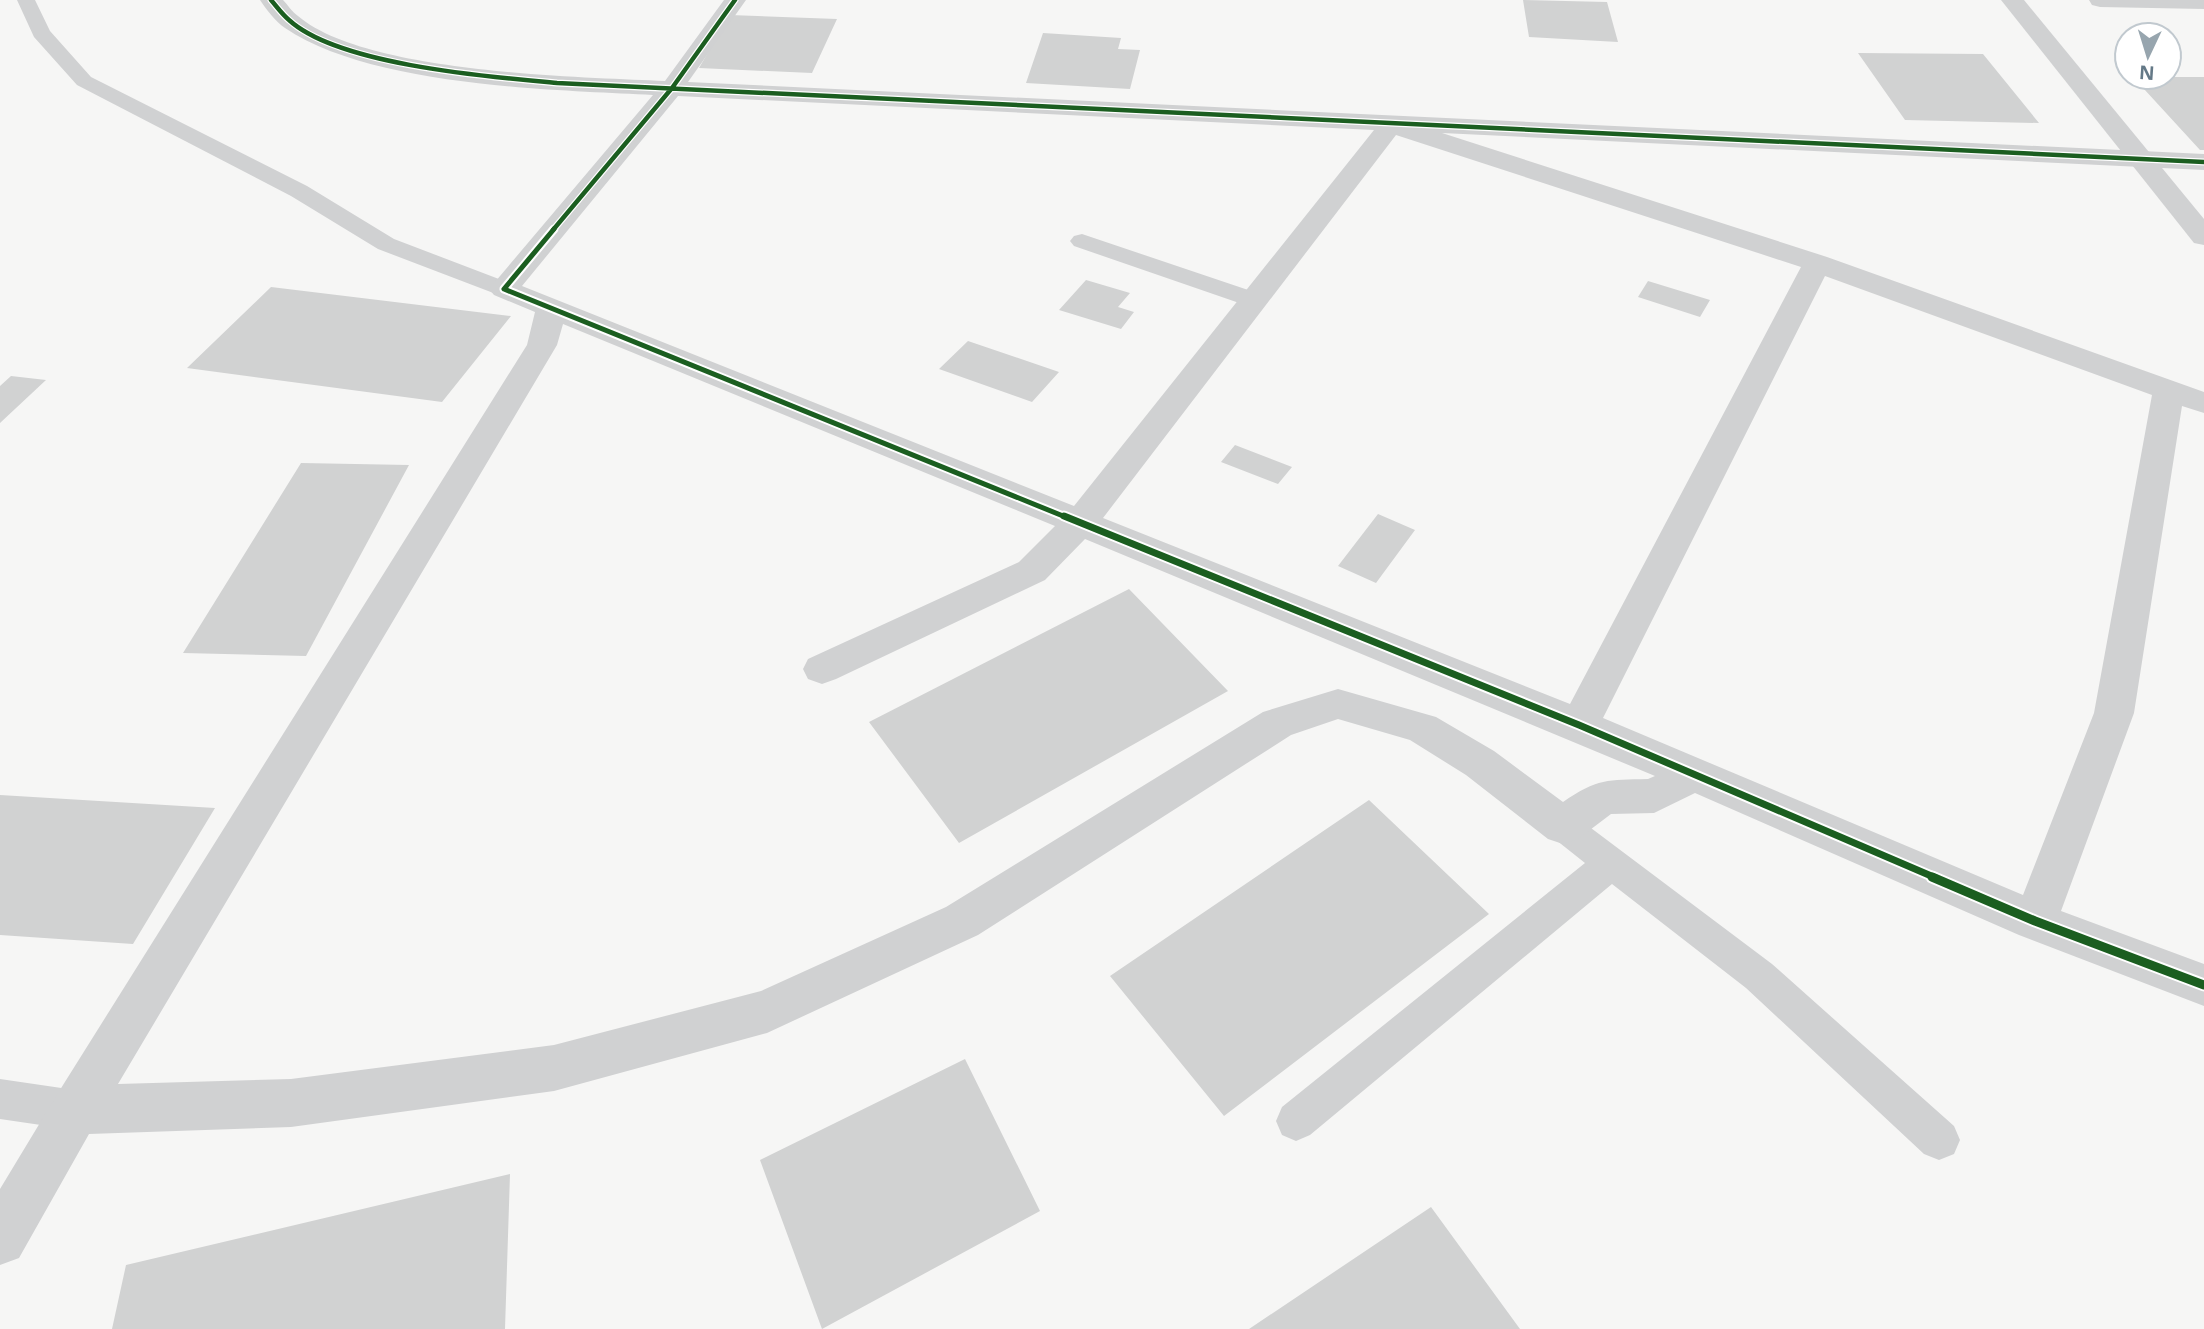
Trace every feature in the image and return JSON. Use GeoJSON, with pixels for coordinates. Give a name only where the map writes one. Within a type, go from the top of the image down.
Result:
{"type":"FeatureCollection","features":[{"type":"Feature","properties":{"kind":"street"},"geometry":{"type":"LineString","coordinates":[[271,0],[275,9],[306,30],[350,50],[411,66],[557,83],[2204,162]]}},
{"type":"Feature","properties":{"kind":"street"},"geometry":{"type":"LineString","coordinates":[[735,0],[672,88],[504,289],[1578,725],[2035,921],[2204,985]]}},
{"type":"Feature","properties":{"kind":"street"},"geometry":{"type":"LineString","coordinates":[[2012,0],[2204,237]]}},
{"type":"Feature","properties":{"kind":"street"},"geometry":{"type":"LineString","coordinates":[[2100,0],[2204,2]]}},
{"type":"Feature","properties":{"kind":"street"},"geometry":{"type":"LineString","coordinates":[[1391,125],[1817,263],[2204,403]]}},
{"type":"Feature","properties":{"kind":"street"},"geometry":{"type":"LineString","coordinates":[[822,669],[1032,571],[1081,522],[1391,125]]}},
{"type":"Feature","properties":{"kind":"street"},"geometry":{"type":"LineString","coordinates":[[1578,725],[1817,263]]}},
{"type":"Feature","properties":{"kind":"street"},"geometry":{"type":"LineString","coordinates":[[0,1239],[75,1110],[542,345],[551,310]]}},
{"type":"Feature","properties":{"kind":"street"},"geometry":{"type":"LineString","coordinates":[[2035,921],[2114,713],[2168,391]]}},
{"type":"Feature","properties":{"kind":"street"},"geometry":{"type":"LineString","coordinates":[[75,1110],[291,1102],[554,1068],[767,1011],[962,921],[1278,723],[1338,704],[1422,728],[1480,763],[1563,826],[1603,797],[1654,796],[1694,774]]}},
{"type":"Feature","properties":{"kind":"lane"},"geometry":{"type":"LineString","coordinates":[[26,0],[41,33],[84,81],[299,191],[386,244],[504,289]]}},
{"type":"Feature","properties":{"kind":"lane"},"geometry":{"type":"LineString","coordinates":[[1082,242],[1254,300]]}},
{"type":"Feature","properties":{"kind":"lane"},"geometry":{"type":"LineString","coordinates":[[1563,826],[1759,976],[1939,1140]]}},
{"type":"Feature","properties":{"kind":"lane"},"geometry":{"type":"LineString","coordinates":[[1296,1121],[1611,863]]}},
{"type":"Feature","properties":{"kind":"lane"},"geometry":{"type":"LineString","coordinates":[[0,1099],[75,1110]]}},
{"type":"Feature","properties":{"kind":"building"},"geometry":{"type":"Polygon","coordinates":[[[1523,0],[1607,2],[1618,42],[1529,37],[1523,0]]]}},
{"type":"Feature","properties":{"kind":"building"},"geometry":{"type":"Polygon","coordinates":[[[730,15],[837,19],[812,73],[699,68],[730,15]]]}},
{"type":"Feature","properties":{"kind":"building"},"geometry":{"type":"Polygon","coordinates":[[[1043,33],[1121,38],[1118,49],[1140,50],[1130,89],[1026,83],[1043,33]]]}},
{"type":"Feature","properties":{"kind":"building"},"geometry":{"type":"Polygon","coordinates":[[[1858,53],[1983,54],[2039,123],[1905,120],[1858,53]]]}},
{"type":"Feature","properties":{"kind":"building"},"geometry":{"type":"Polygon","coordinates":[[[2183,77],[2204,77],[2204,150],[2200,150],[2146,91],[2183,91],[2183,77]]]}},
{"type":"Feature","properties":{"kind":"building"},"geometry":{"type":"Polygon","coordinates":[[[1086,280],[1130,293],[1118,307],[1134,312],[1121,329],[1059,310],[1086,280]]]}},
{"type":"Feature","properties":{"kind":"building"},"geometry":{"type":"Polygon","coordinates":[[[1648,281],[1710,300],[1700,317],[1638,297],[1648,281]]]}},
{"type":"Feature","properties":{"kind":"building"},"geometry":{"type":"Polygon","coordinates":[[[271,287],[511,316],[442,402],[187,368],[271,287]]]}},
{"type":"Feature","properties":{"kind":"building"},"geometry":{"type":"Polygon","coordinates":[[[968,341],[1059,372],[1032,402],[939,369],[968,341]]]}},
{"type":"Feature","properties":{"kind":"building"},"geometry":{"type":"Polygon","coordinates":[[[11,376],[46,380],[0,423],[0,386],[11,376]]]}},
{"type":"Feature","properties":{"kind":"building"},"geometry":{"type":"Polygon","coordinates":[[[1235,445],[1292,467],[1278,484],[1221,462],[1235,445]]]}},
{"type":"Feature","properties":{"kind":"building"},"geometry":{"type":"Polygon","coordinates":[[[301,463],[409,465],[306,656],[183,653],[301,463]]]}},
{"type":"Feature","properties":{"kind":"building"},"geometry":{"type":"Polygon","coordinates":[[[1378,514],[1415,530],[1376,583],[1338,566],[1378,514]]]}},
{"type":"Feature","properties":{"kind":"building"},"geometry":{"type":"Polygon","coordinates":[[[1129,589],[1228,691],[959,843],[869,722],[1129,589]]]}},
{"type":"Feature","properties":{"kind":"building"},"geometry":{"type":"Polygon","coordinates":[[[0,795],[215,808],[133,944],[0,935],[0,795]]]}},
{"type":"Feature","properties":{"kind":"building"},"geometry":{"type":"Polygon","coordinates":[[[1369,800],[1489,914],[1224,1116],[1110,976],[1369,800]]]}},
{"type":"Feature","properties":{"kind":"building"},"geometry":{"type":"Polygon","coordinates":[[[965,1059],[1040,1211],[822,1329],[760,1160],[965,1059]]]}},
{"type":"Feature","properties":{"kind":"building"},"geometry":{"type":"Polygon","coordinates":[[[510,1174],[505,1329],[112,1329],[126,1265],[510,1174]]]}},
{"type":"Feature","properties":{"kind":"building"},"geometry":{"type":"Polygon","coordinates":[[[1431,1207],[1520,1329],[1249,1329],[1431,1207]]]}},
{"type":"Feature","properties":{"kind":"cycle path"},"geometry":{"type":"LineString","coordinates":[[271,0],[290,21],[320,39],[359,52],[446,71],[557,83],[2204,162]]}},
{"type":"Feature","properties":{"kind":"cycle path"},"geometry":{"type":"LineString","coordinates":[[735,0],[672,88],[504,289],[1579,725],[2035,921],[2204,985]]}}]}
